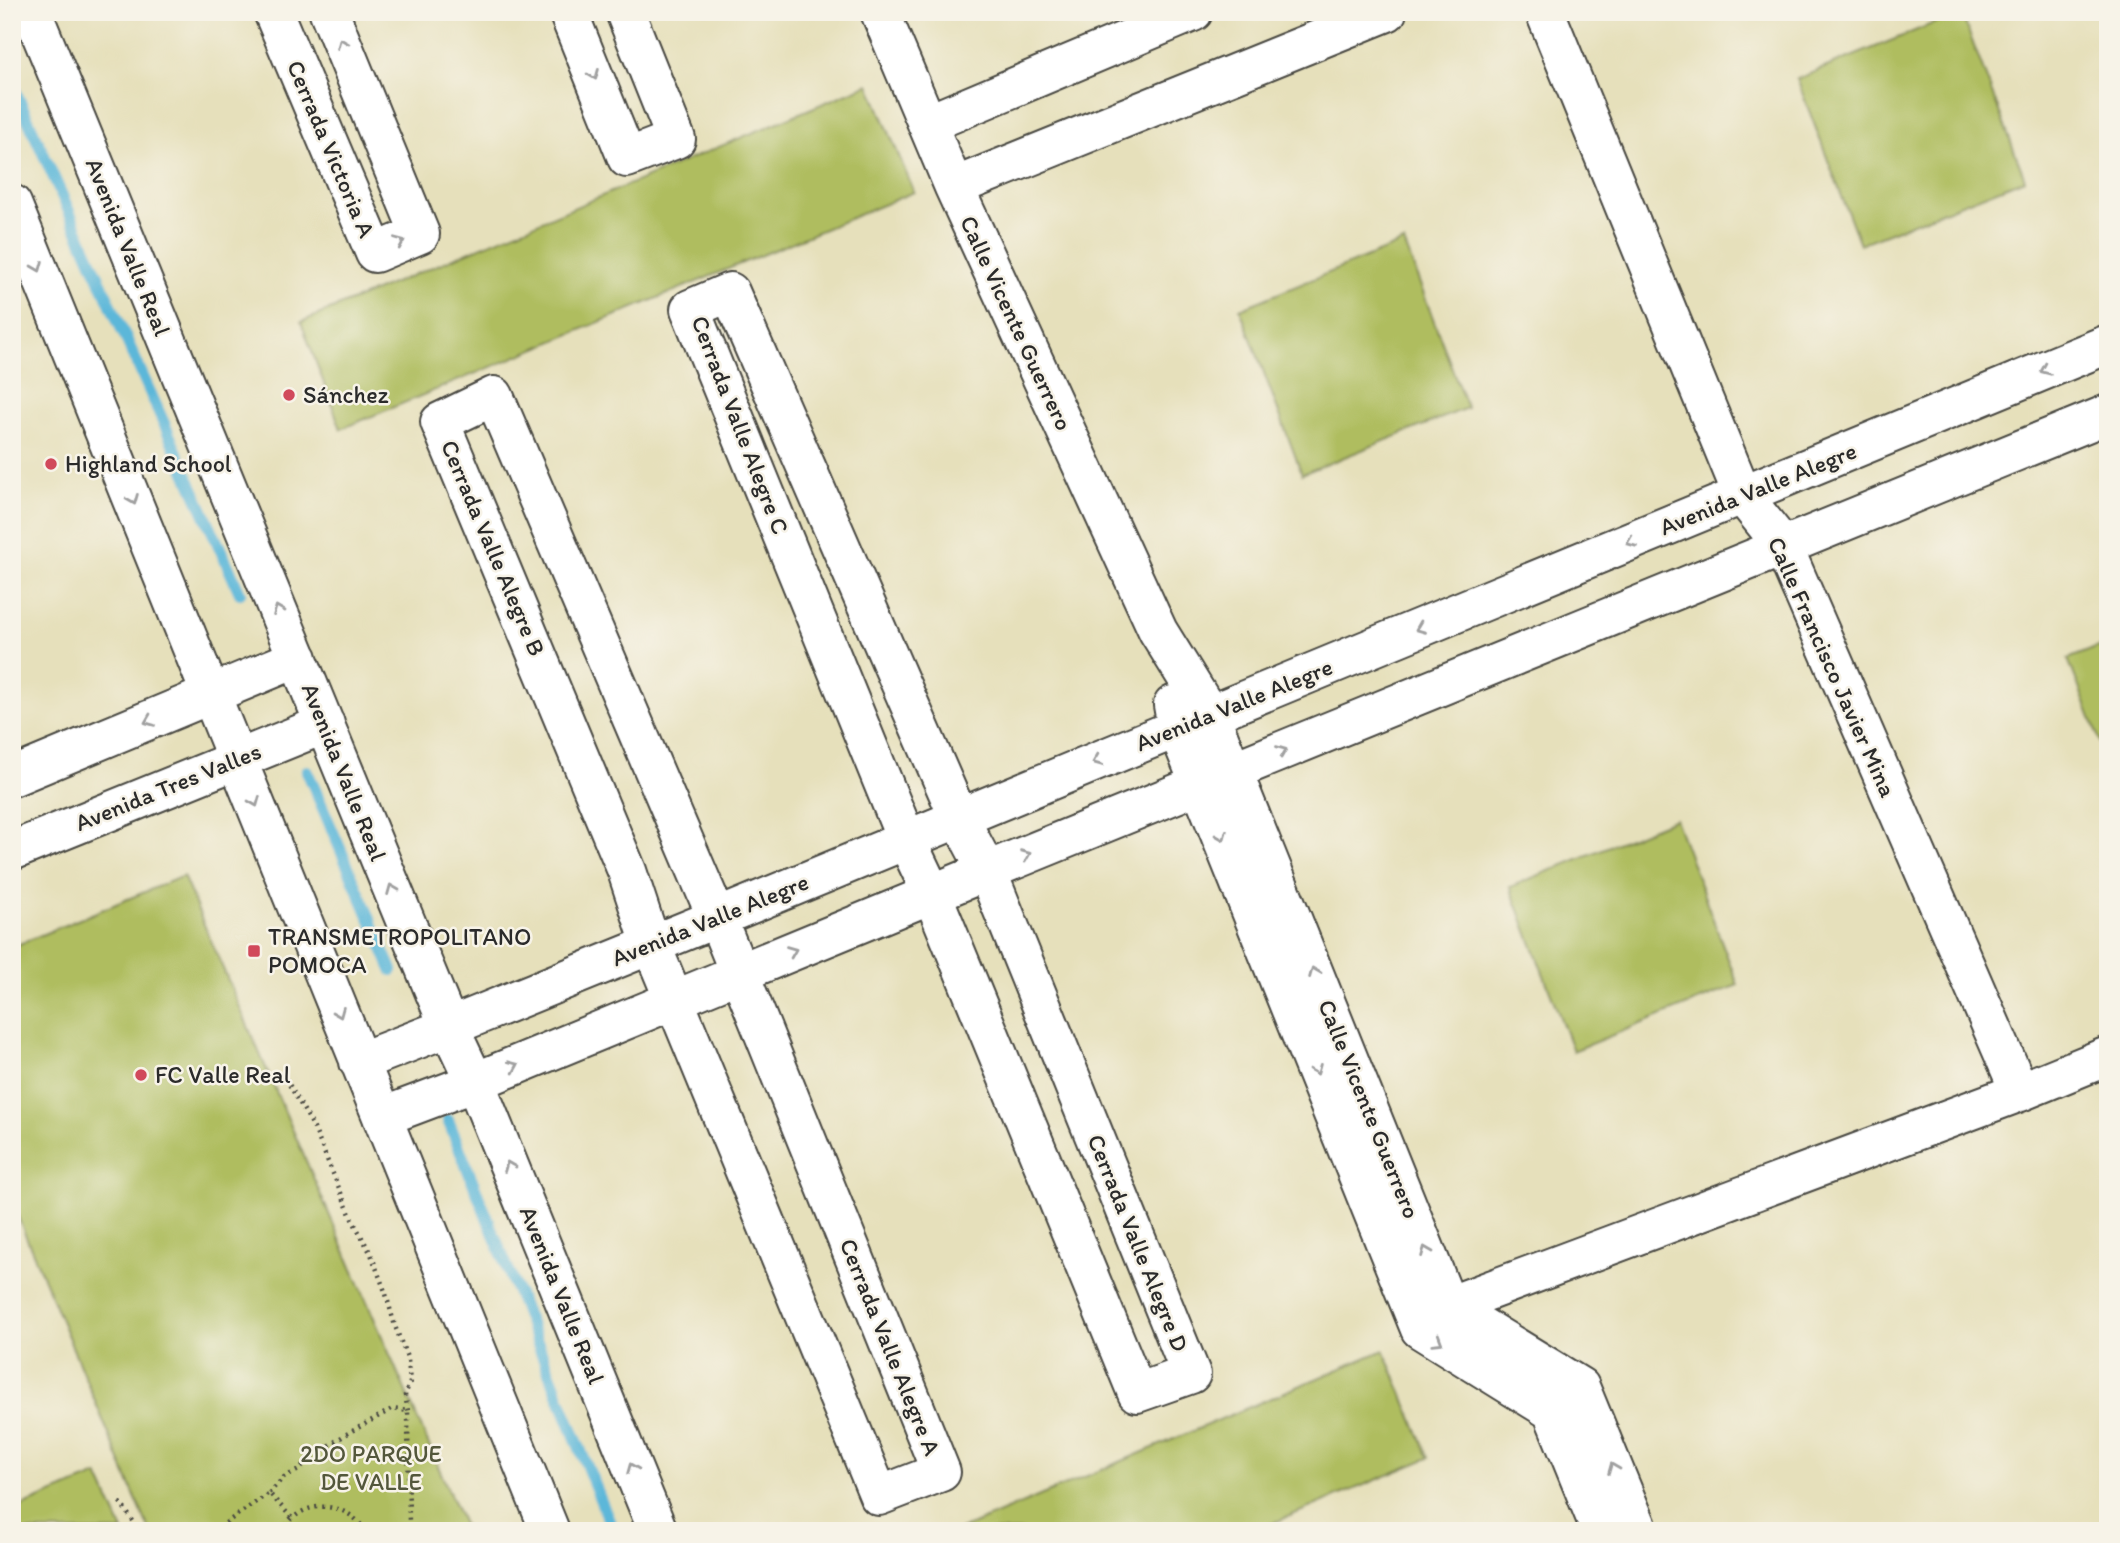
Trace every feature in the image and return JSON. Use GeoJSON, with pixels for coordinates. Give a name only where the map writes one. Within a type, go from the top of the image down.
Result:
{"type":"FeatureCollection","features":[{"type":"Feature","properties":{"kind":"street","name":"Avenida Valle Real"},"geometry":{"type":"LineString","coordinates":[[32,12],[449,1027],[475,1083],[657,1531]]}},
{"type":"Feature","properties":{"kind":"street","name":"Cerrada Victoria A"},"geometry":{"type":"LineString","coordinates":[[273,12],[375,253],[420,234],[329,12]]}},
{"type":"Feature","properties":{"kind":"street"},"geometry":{"type":"LineString","coordinates":[[568,12],[627,158],[676,139],[625,12]]}},
{"type":"Feature","properties":{"kind":"street","name":"Calle Vicente Guerrero"},"geometry":{"type":"LineString","coordinates":[[880,12],[954,187],[1158,631],[1217,777],[1448,1306]]}},
{"type":"Feature","properties":{"kind":"street"},"geometry":{"type":"LineString","coordinates":[[927,124],[1194,12]]}},
{"type":"Feature","properties":{"kind":"street"},"geometry":{"type":"LineString","coordinates":[[954,187],[1387,12]]}},
{"type":"Feature","properties":{"kind":"street","name":"Calle Francisco Javier Mina"},"geometry":{"type":"LineString","coordinates":[[1545,12],[1743,496],[1783,546],[2020,1092]]}},
{"type":"Feature","properties":{"kind":"street"},"geometry":{"type":"LineString","coordinates":[[12,204],[550,1531]]}},
{"type":"Feature","properties":{"kind":"street","name":"Cerrada Valle Alegre C"},"geometry":{"type":"LineString","coordinates":[[932,894],[906,839],[690,309],[730,292],[960,818],[987,871]]}},
{"type":"Feature","properties":{"kind":"street","name":"Avenida Valle Alegre"},"geometry":{"type":"LineString","coordinates":[[359,1062],[717,918],[2108,344]]}},
{"type":"Feature","properties":{"kind":"street","name":"Cerrada Valle Alegre B"},"geometry":{"type":"LineString","coordinates":[[675,998],[652,944],[627,871],[440,422],[494,396],[738,973]]}},
{"type":"Feature","properties":{"kind":"street"},"geometry":{"type":"LineString","coordinates":[[382,1117],[475,1083],[675,998],[2108,414]]}},
{"type":"Feature","properties":{"kind":"street"},"geometry":{"type":"LineString","coordinates":[[12,777],[298,658]]}},
{"type":"Feature","properties":{"kind":"street","name":"Avenida Tres Valles"},"geometry":{"type":"LineString","coordinates":[[12,850],[325,724]]}},
{"type":"Feature","properties":{"kind":"street","name":"Calle Vicente Guerrero"},"geometry":{"type":"LineString","coordinates":[[1217,777],[1420,1329],[1552,1411],[1601,1531]]}},
{"type":"Feature","properties":{"kind":"street","name":"Cerrada Valle Alegre D"},"geometry":{"type":"LineString","coordinates":[[932,894],[1137,1393],[1191,1374],[987,871]]}},
{"type":"Feature","properties":{"kind":"street","name":"Cerrada Valle Alegre A"},"geometry":{"type":"LineString","coordinates":[[675,998],[879,1496],[942,1472],[738,973]]}},
{"type":"Feature","properties":{"kind":"street"},"geometry":{"type":"LineString","coordinates":[[1448,1306],[2020,1092],[2108,1056]]}},
{"type":"Feature","properties":{"kind":"street"},"geometry":{"type":"LineString","coordinates":[[1448,1306],[1580,1387],[1639,1531]]}},
{"type":"Feature","properties":{"kind":"path"},"geometry":{"type":"LineString","coordinates":[[286,1079],[313,1126],[352,1219],[371,1254],[408,1360],[410,1382],[405,1395],[408,1411],[409,1531]]}},
{"type":"Feature","properties":{"kind":"path"},"geometry":{"type":"LineString","coordinates":[[214,1531],[270,1493],[284,1477],[345,1435],[392,1409],[408,1411]]}},
{"type":"Feature","properties":{"kind":"path"},"geometry":{"type":"LineString","coordinates":[[270,1493],[292,1518]]}},
{"type":"Feature","properties":{"kind":"path"},"geometry":{"type":"LineString","coordinates":[[120,1502],[140,1531]]}},
{"type":"Feature","properties":{"kind":"path"},"geometry":{"type":"LineString","coordinates":[[282,1531],[292,1518],[305,1510],[320,1507],[335,1508],[349,1514],[365,1531]]}},
{"type":"Feature","properties":{"kind":"green space"},"geometry":{"type":"Polygon","coordinates":[[[1961,12],[2025,179],[1860,244],[1797,79],[1961,12]]]}},
{"type":"Feature","properties":{"kind":"green space"},"geometry":{"type":"Polygon","coordinates":[[[869,84],[914,192],[341,429],[301,322],[869,84]]]}},
{"type":"Feature","properties":{"kind":"green space"},"geometry":{"type":"Polygon","coordinates":[[[1404,242],[1467,408],[1302,474],[1240,309],[1404,242]]]}},
{"type":"Feature","properties":{"kind":"green space"},"geometry":{"type":"Polygon","coordinates":[[[2108,643],[2108,762],[2068,659],[2108,643]]]}},
{"type":"Feature","properties":{"kind":"green space"},"geometry":{"type":"Polygon","coordinates":[[[1675,819],[1738,985],[1573,1051],[1510,887],[1675,819]]]}},
{"type":"Feature","properties":{"kind":"green space","name":"FC Valle Real"},"geometry":{"type":"Polygon","coordinates":[[[183,876],[466,1531],[150,1531],[136,1499],[12,1203],[12,947],[183,876]]]}},
{"type":"Feature","properties":{"kind":"green space"},"geometry":{"type":"Polygon","coordinates":[[[1384,1350],[1429,1458],[1254,1531],[957,1531],[1384,1350]]]}},
{"type":"Feature","properties":{"kind":"green space"},"geometry":{"type":"Polygon","coordinates":[[[98,1475],[123,1531],[12,1531],[12,1510],[98,1475]]]}},
{"type":"Feature","properties":{"kind":"waterway"},"geometry":{"type":"LineString","coordinates":[[12,84],[240,593]]}},
{"type":"Feature","properties":{"kind":"waterway"},"geometry":{"type":"LineString","coordinates":[[307,771],[392,970]]}},
{"type":"Feature","properties":{"kind":"waterway"},"geometry":{"type":"LineString","coordinates":[[448,1120],[613,1531]]}},
{"type":"Feature","properties":{"kind":"place","name":"Sánchez"},"geometry":{"type":"Point","coordinates":[289,395]}},
{"type":"Feature","properties":{"kind":"place","name":"Highland School"},"geometry":{"type":"Point","coordinates":[51,464]}},
{"type":"Feature","properties":{"kind":"place","name":"TRANSMETROPOLITANO POMOCA"},"geometry":{"type":"Point","coordinates":[254,951]}},
{"type":"Feature","properties":{"kind":"place","name":"FC Valle Real"},"geometry":{"type":"Point","coordinates":[141,1075]}},
{"type":"Feature","properties":{"kind":"park label","name":"2DO PARQUE DE VALLE"},"geometry":{"type":"Point","coordinates":[371,1468]}}]}
